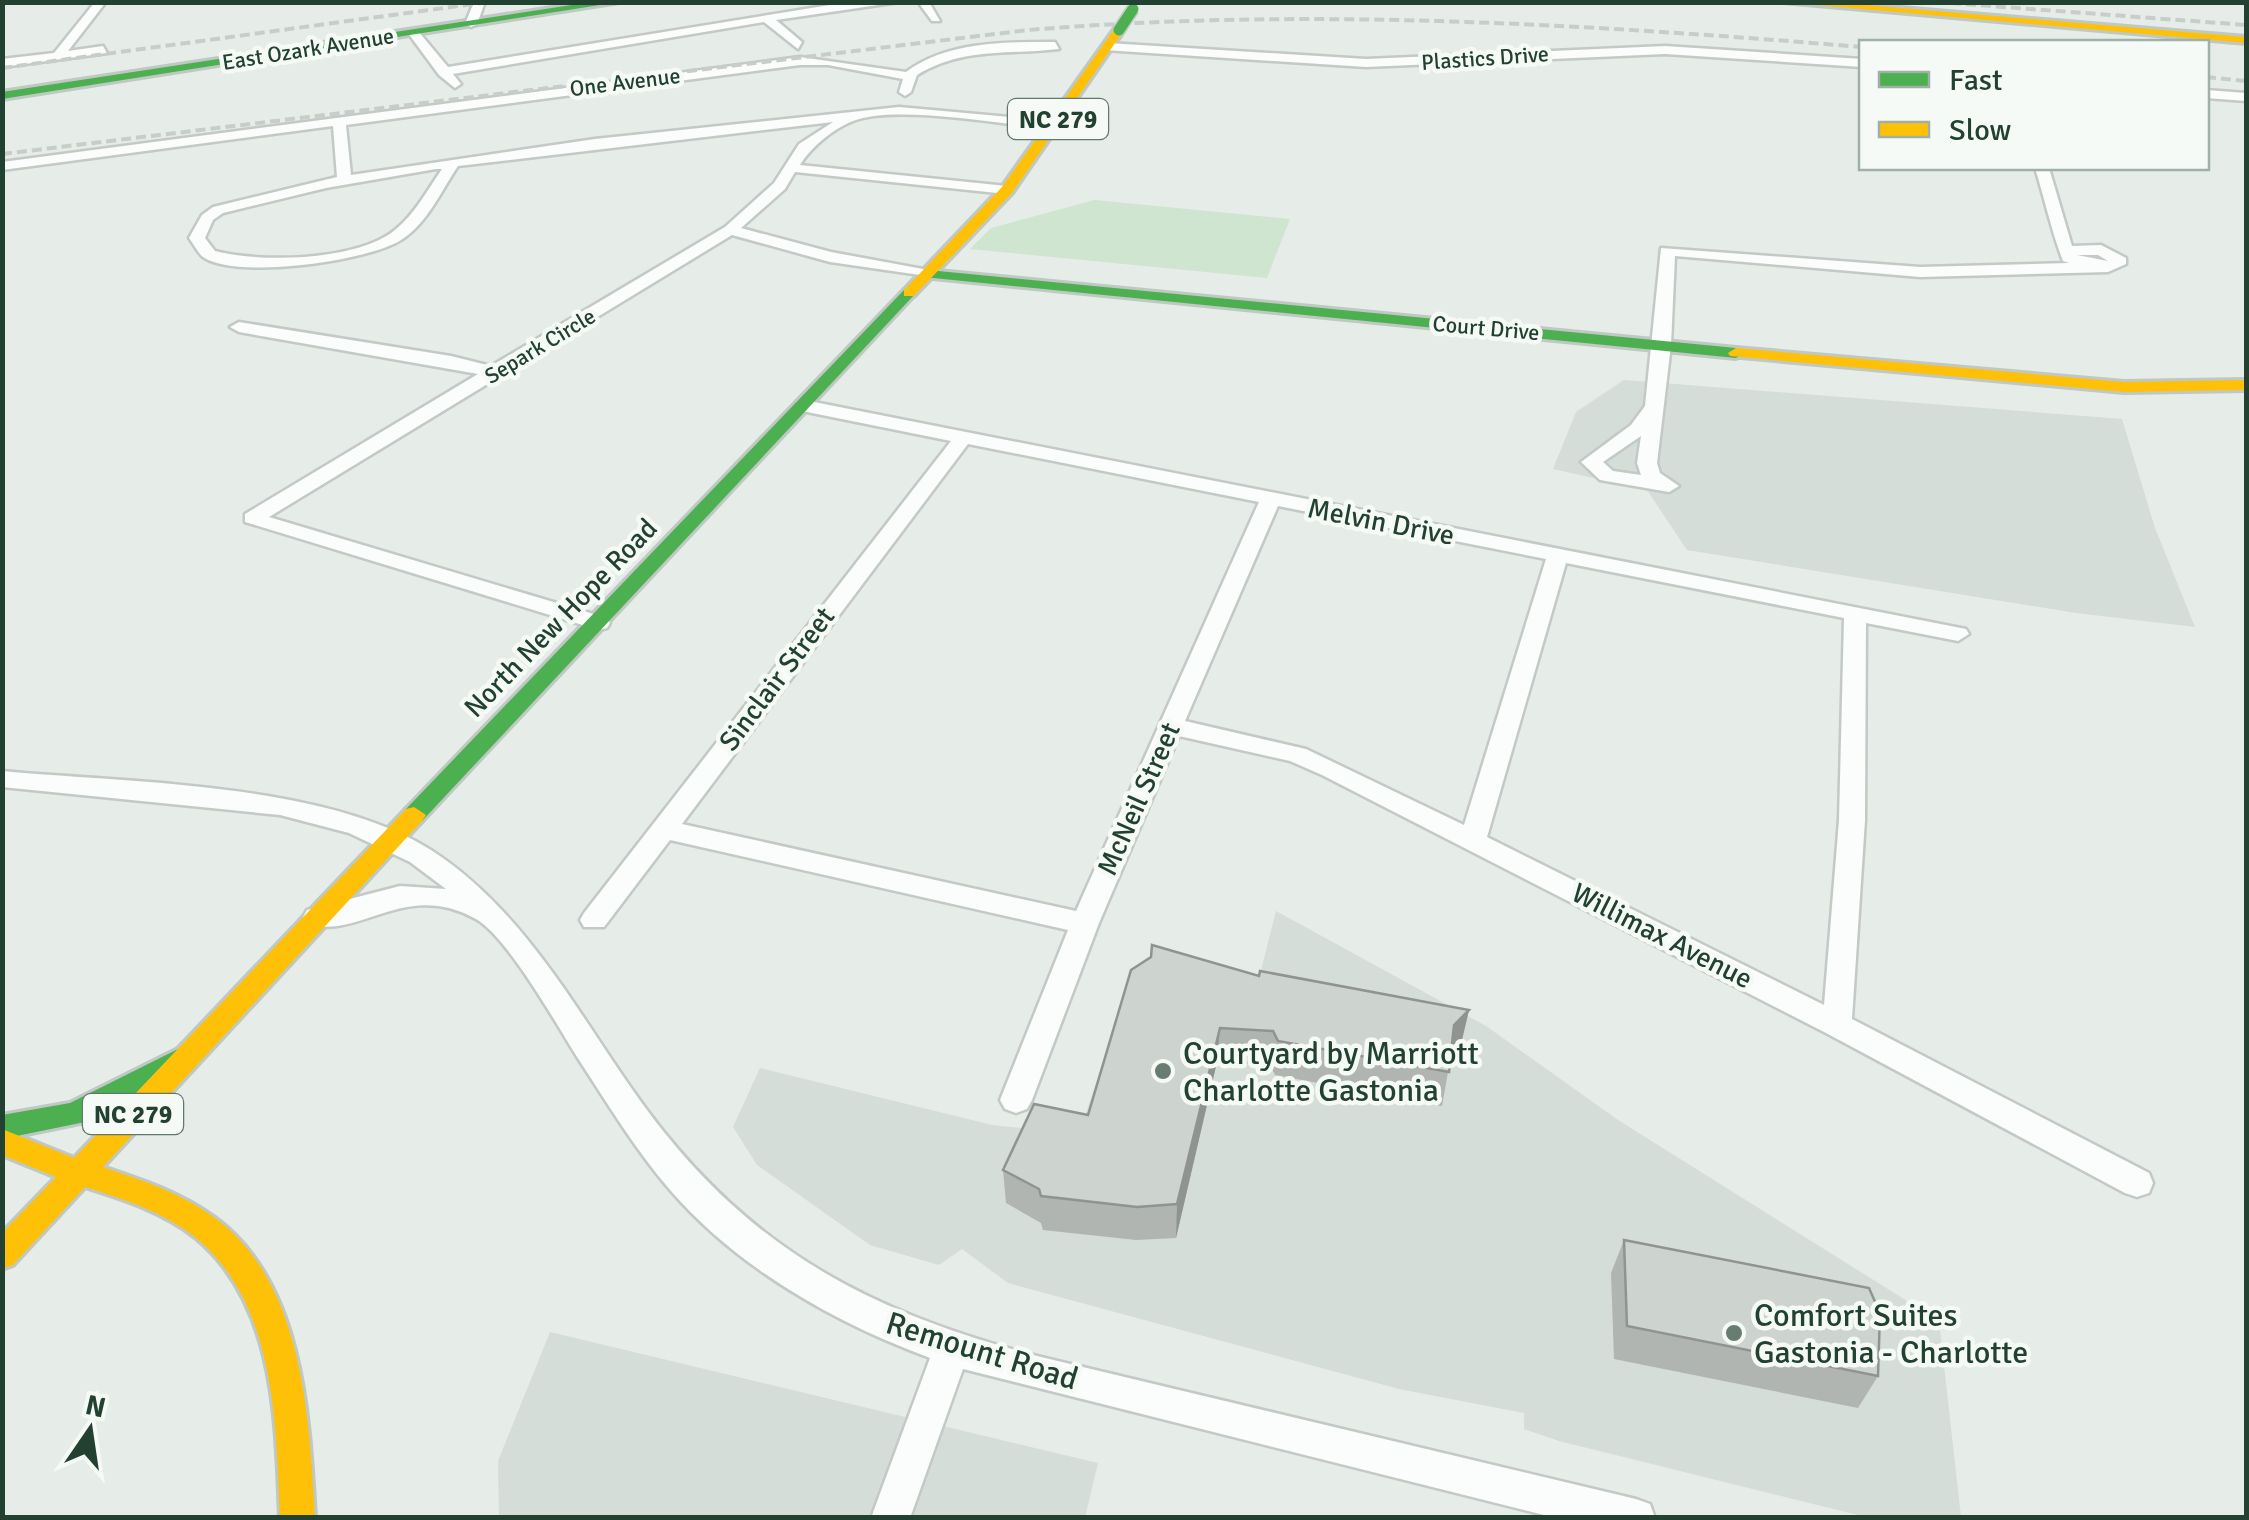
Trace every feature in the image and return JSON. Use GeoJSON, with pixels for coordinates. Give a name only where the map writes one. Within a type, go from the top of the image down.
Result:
{"type":"FeatureCollection","features":[{"type":"Feature","properties":{"kind":"main road","name":"East Ozark Avenue"},"geometry":{"type":"LineString","coordinates":[[2,96],[414,33],[475,13],[614,2]]}},
{"type":"Feature","properties":{"kind":"main road"},"geometry":{"type":"LineString","coordinates":[[1788,2],[2246,40]]}},
{"type":"Feature","properties":{"kind":"main road","name":"North New Hope Road"},"geometry":{"type":"LineString","coordinates":[[2,1255],[1006,190],[1136,6]]}},
{"type":"Feature","properties":{"kind":"main road","name":"Court Drive"},"geometry":{"type":"LineString","coordinates":[[928,274],[2077,385],[2246,385]]}},
{"type":"Feature","properties":{"kind":"main road"},"geometry":{"type":"LineString","coordinates":[[2,1127],[20,1127],[86,1109],[132,1089],[186,1056]]}},
{"type":"Feature","properties":{"kind":"main road"},"geometry":{"type":"LineString","coordinates":[[2,1140],[45,1163],[81,1172],[172,1206],[227,1246],[250,1272],[266,1304],[286,1381],[298,1518]]}},
{"type":"Feature","properties":{"kind":"street"},"geometry":{"type":"LineString","coordinates":[[58,56],[102,2]]}},
{"type":"Feature","properties":{"kind":"street"},"geometry":{"type":"LineString","coordinates":[[443,72],[894,2]]}},
{"type":"Feature","properties":{"kind":"street"},"geometry":{"type":"LineString","coordinates":[[923,2],[936,20]]}},
{"type":"Feature","properties":{"kind":"street"},"geometry":{"type":"LineString","coordinates":[[766,19],[798,46]]}},
{"type":"Feature","properties":{"kind":"street"},"geometry":{"type":"LineString","coordinates":[[414,33],[458,88]]}},
{"type":"Feature","properties":{"kind":"street","name":"Plastics Drive"},"geometry":{"type":"LineString","coordinates":[[1114,39],[1366,63],[1647,50],[1859,63]]}},
{"type":"Feature","properties":{"kind":"street"},"geometry":{"type":"LineString","coordinates":[[898,110],[909,76],[949,55],[994,48],[1054,46]]}},
{"type":"Feature","properties":{"kind":"street"},"geometry":{"type":"LineString","coordinates":[[2,63],[102,50]]}},
{"type":"Feature","properties":{"kind":"street","name":"One Avenue"},"geometry":{"type":"LineString","coordinates":[[2,166],[817,60],[840,60],[880,74],[909,76]]}},
{"type":"Feature","properties":{"kind":"street"},"geometry":{"type":"LineString","coordinates":[[2209,94],[2246,97]]}},
{"type":"Feature","properties":{"kind":"street"},"geometry":{"type":"LineString","coordinates":[[454,162],[406,228],[392,240],[364,249],[270,264],[220,259],[200,247],[200,228],[218,210],[345,181],[454,162],[898,110],[1053,125]]}},
{"type":"Feature","properties":{"kind":"street"},"geometry":{"type":"LineString","coordinates":[[789,123],[804,146],[850,116]]}},
{"type":"Feature","properties":{"kind":"street"},"geometry":{"type":"LineString","coordinates":[[340,121],[345,181]]}},
{"type":"Feature","properties":{"kind":"street","name":"Separk Circle"},"geometry":{"type":"LineString","coordinates":[[600,623],[252,518],[730,230],[762,206],[793,168],[804,146]]}},
{"type":"Feature","properties":{"kind":"street"},"geometry":{"type":"LineString","coordinates":[[793,168],[1006,190]]}},
{"type":"Feature","properties":{"kind":"street"},"geometry":{"type":"LineString","coordinates":[[2043,170],[2063,231],[2065,259]]}},
{"type":"Feature","properties":{"kind":"street","name":"Court Drive"},"geometry":{"type":"LineString","coordinates":[[730,230],[861,264],[928,274]]}},
{"type":"Feature","properties":{"kind":"street"},"geometry":{"type":"LineString","coordinates":[[2063,231],[2120,261],[2114,266],[2098,267],[2065,259]]}},
{"type":"Feature","properties":{"kind":"street"},"geometry":{"type":"LineString","coordinates":[[1652,409],[1638,429],[1591,462],[1592,468],[1607,476],[1669,486],[1652,476],[1647,463],[1662,345],[1667,251],[1920,272],[2065,259],[2091,248]]}},
{"type":"Feature","properties":{"kind":"street"},"geometry":{"type":"LineString","coordinates":[[239,327],[451,361],[495,373]]}},
{"type":"Feature","properties":{"kind":"street","name":"Melvin Drive"},"geometry":{"type":"LineString","coordinates":[[804,406],[1958,634]]}},
{"type":"Feature","properties":{"kind":"street","name":"Sinclair Street"},"geometry":{"type":"LineString","coordinates":[[594,920],[962,439]]}},
{"type":"Feature","properties":{"kind":"street","name":"McNeil Street"},"geometry":{"type":"LineString","coordinates":[[1016,1100],[1084,923],[1270,500]]}},
{"type":"Feature","properties":{"kind":"street"},"geometry":{"type":"LineString","coordinates":[[1474,840],[1557,557]]}},
{"type":"Feature","properties":{"kind":"street"},"geometry":{"type":"LineString","coordinates":[[1837,1025],[1852,820],[1855,613]]}},
{"type":"Feature","properties":{"kind":"street","name":"Willimax Avenue"},"geometry":{"type":"LineString","coordinates":[[1172,726],[1297,755],[1474,840],[2137,1183]]}},
{"type":"Feature","properties":{"kind":"street","name":"Remount Road"},"geometry":{"type":"LineString","coordinates":[[2,779],[280,806],[325,814],[393,838],[460,883],[496,915],[531,960],[668,1164],[708,1205],[745,1239],[868,1316],[952,1348],[1636,1518]]}},
{"type":"Feature","properties":{"kind":"street"},"geometry":{"type":"LineString","coordinates":[[662,830],[1084,923]]}},
{"type":"Feature","properties":{"kind":"street"},"geometry":{"type":"LineString","coordinates":[[317,917],[352,915],[402,895],[437,898],[496,915]]}},
{"type":"Feature","properties":{"kind":"street"},"geometry":{"type":"LineString","coordinates":[[890,1518],[952,1348]]}},
{"type":"Feature","properties":{"kind":"shaded area"},"geometry":{"type":"Polygon","coordinates":[[[1624,380],[2122,419],[2155,528],[2195,627],[2076,613],[1687,550],[1647,490],[1553,469],[1576,412],[1624,380]]]}},
{"type":"Feature","properties":{"kind":"shaded area"},"geometry":{"type":"Polygon","coordinates":[[[1276,911],[1486,1026],[1618,1120],[1939,1321],[1961,1517],[1866,1517],[1559,1441],[1524,1429],[1524,1413],[1399,1389],[1008,1283],[962,1249],[939,1265],[870,1245],[757,1165],[733,1127],[760,1068],[992,1125],[1079,1134],[1133,972],[1255,994],[1276,911]]]}},
{"type":"Feature","properties":{"kind":"shaded area"},"geometry":{"type":"Polygon","coordinates":[[[550,1332],[1098,1463],[1085,1517],[499,1518],[498,1461],[550,1332]]]}},
{"type":"Feature","properties":{"kind":"green space"},"geometry":{"type":"Polygon","coordinates":[[[1094,200],[1290,219],[1267,278],[970,249],[991,228],[1094,200]]]}},
{"type":"Feature","properties":{"kind":"building"},"geometry":{"type":"Polygon","coordinates":[[[1152,945],[1259,976],[1260,971],[1469,1010],[1454,1025],[1449,1072],[1278,1041],[1273,1031],[1220,1028],[1177,1204],[1137,1207],[1041,1196],[1039,1189],[1003,1170],[1034,1104],[1088,1115],[1131,970],[1151,957],[1152,945]]]}},
{"type":"Feature","properties":{"kind":"building"},"geometry":{"type":"Polygon","coordinates":[[[1624,1240],[1869,1288],[1880,1313],[1878,1376],[1627,1326],[1624,1240]]]}},
{"type":"Feature","properties":{"kind":"railway"},"geometry":{"type":"LineString","coordinates":[[2,68],[488,2]]}},
{"type":"Feature","properties":{"kind":"railway"},"geometry":{"type":"LineString","coordinates":[[1936,2],[2246,25]]}},
{"type":"Feature","properties":{"kind":"railway"},"geometry":{"type":"LineString","coordinates":[[2,154],[1028,30],[1133,23],[1445,21],[1859,47]]}},
{"type":"Feature","properties":{"kind":"railway"},"geometry":{"type":"LineString","coordinates":[[2209,77],[2246,81]]}},
{"type":"Feature","properties":{"kind":"traffic: fast"},"geometry":{"type":"LineString","coordinates":[[2,96],[614,2]]}},
{"type":"Feature","properties":{"kind":"traffic: fast"},"geometry":{"type":"LineString","coordinates":[[1119,30],[1133,9]]}},
{"type":"Feature","properties":{"kind":"traffic: fast"},"geometry":{"type":"LineString","coordinates":[[928,274],[1736,353]]}},
{"type":"Feature","properties":{"kind":"traffic: fast"},"geometry":{"type":"LineString","coordinates":[[414,815],[909,293]]}},
{"type":"Feature","properties":{"kind":"traffic: fast"},"geometry":{"type":"LineString","coordinates":[[2,1127],[75,1114],[186,1056]]}},
{"type":"Feature","properties":{"kind":"traffic: slow"},"geometry":{"type":"LineString","coordinates":[[1788,2],[2246,40]]}},
{"type":"Feature","properties":{"kind":"traffic: slow"},"geometry":{"type":"LineString","coordinates":[[909,293],[1007,190],[1119,30]]}},
{"type":"Feature","properties":{"kind":"traffic: slow"},"geometry":{"type":"LineString","coordinates":[[1736,353],[2124,387],[2246,385]]}},
{"type":"Feature","properties":{"kind":"traffic: slow"},"geometry":{"type":"LineString","coordinates":[[2,1255],[414,815]]}},
{"type":"Feature","properties":{"kind":"traffic: slow"},"geometry":{"type":"LineString","coordinates":[[2,1141],[42,1160],[167,1204],[207,1229],[237,1261],[260,1298],[286,1383],[298,1518]]}},
{"type":"Feature","properties":{"kind":"place","name":"Courtyard by Marriott Charlotte Gastonia"},"geometry":{"type":"Point","coordinates":[1163,1071]}},
{"type":"Feature","properties":{"kind":"place","name":"Comfort Suites Gastonia - Charlotte"},"geometry":{"type":"Point","coordinates":[1734,1333]}}]}
